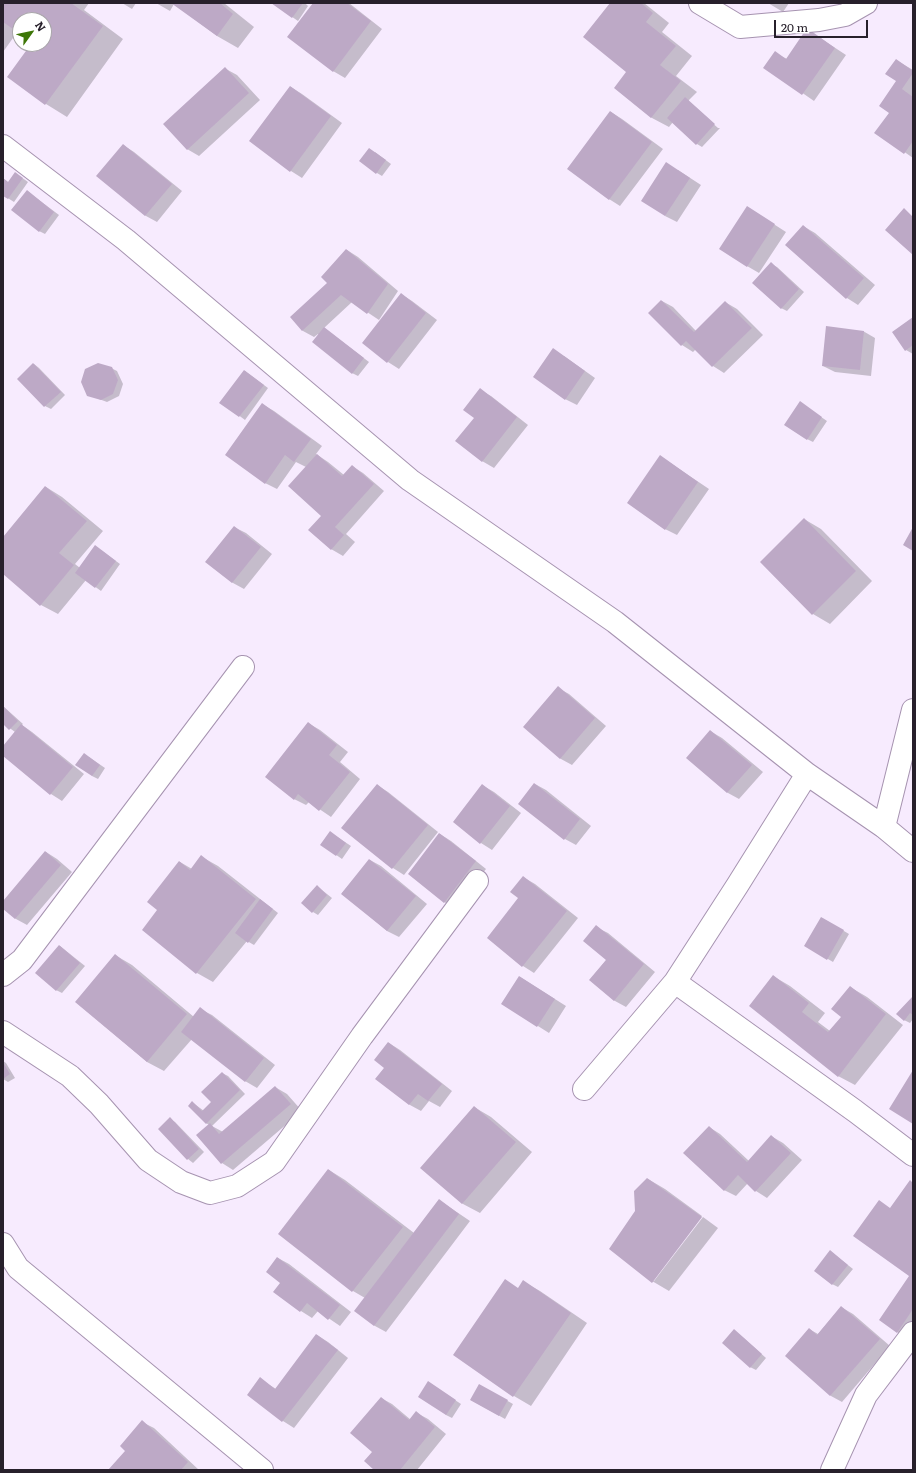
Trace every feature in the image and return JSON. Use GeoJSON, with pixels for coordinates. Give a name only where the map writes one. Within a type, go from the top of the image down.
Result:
{"type":"FeatureCollection","features":[{"type":"Feature","properties":{"kind":"street"},"geometry":{"type":"LineString","coordinates":[[700,3],[740,27],[819,20],[844,15],[866,3]]}},
{"type":"Feature","properties":{"kind":"street"},"geometry":{"type":"LineString","coordinates":[[3,146],[126,240],[410,480],[616,622],[806,774],[884,827],[913,851]]}},
{"type":"Feature","properties":{"kind":"street"},"geometry":{"type":"LineString","coordinates":[[3,975],[22,960],[243,666]]}},
{"type":"Feature","properties":{"kind":"street"},"geometry":{"type":"LineString","coordinates":[[884,827],[913,710]]}},
{"type":"Feature","properties":{"kind":"street"},"geometry":{"type":"LineString","coordinates":[[584,1088],[675,982],[737,886],[806,774]]}},
{"type":"Feature","properties":{"kind":"street"},"geometry":{"type":"LineString","coordinates":[[3,1032],[70,1076],[99,1104],[148,1160],[181,1182],[210,1193],[237,1186],[274,1162],[362,1036],[477,881]]}},
{"type":"Feature","properties":{"kind":"street"},"geometry":{"type":"LineString","coordinates":[[675,982],[855,1111],[913,1155]]}},
{"type":"Feature","properties":{"kind":"street"},"geometry":{"type":"LineString","coordinates":[[3,1244],[18,1268],[262,1470]]}},
{"type":"Feature","properties":{"kind":"street"},"geometry":{"type":"LineString","coordinates":[[832,1470],[866,1395],[913,1333]]}},
{"type":"Feature","properties":{"kind":"building"},"geometry":{"type":"Polygon","coordinates":[[[3,3],[71,3],[103,26],[45,105],[7,77],[25,52],[52,52],[52,12],[12,12],[12,28],[3,22],[3,3]]]}},
{"type":"Feature","properties":{"kind":"building"},"geometry":{"type":"Polygon","coordinates":[[[171,3],[220,3],[233,14],[217,36],[171,3]]]}},
{"type":"Feature","properties":{"kind":"building"},"geometry":{"type":"Polygon","coordinates":[[[271,3],[303,3],[292,18],[271,3]]]}},
{"type":"Feature","properties":{"kind":"building"},"geometry":{"type":"Polygon","coordinates":[[[313,3],[347,3],[371,21],[333,72],[287,37],[313,3]]]}},
{"type":"Feature","properties":{"kind":"building"},"geometry":{"type":"Polygon","coordinates":[[[610,3],[641,3],[653,13],[646,22],[676,46],[660,65],[681,81],[651,118],[614,88],[626,72],[583,37],[610,3]]]}},
{"type":"Feature","properties":{"kind":"building"},"geometry":{"type":"Polygon","coordinates":[[[807,28],[835,48],[802,95],[763,68],[775,51],[786,59],[807,28]]]}},
{"type":"Feature","properties":{"kind":"building"},"geometry":{"type":"Polygon","coordinates":[[[896,59],[913,71],[902,89],[913,97],[913,141],[904,154],[874,133],[889,113],[879,106],[896,81],[885,74],[896,59]]]}},
{"type":"Feature","properties":{"kind":"building"},"geometry":{"type":"Polygon","coordinates":[[[225,67],[249,93],[187,150],[163,124],[225,67]]]}},
{"type":"Feature","properties":{"kind":"building"},"geometry":{"type":"Polygon","coordinates":[[[290,86],[331,116],[290,172],[249,141],[290,86]]]}},
{"type":"Feature","properties":{"kind":"building"},"geometry":{"type":"Polygon","coordinates":[[[685,97],[715,124],[696,145],[667,118],[685,97]]]}},
{"type":"Feature","properties":{"kind":"building"},"geometry":{"type":"Polygon","coordinates":[[[610,111],[652,142],[609,200],[567,169],[610,111]]]}},
{"type":"Feature","properties":{"kind":"building"},"geometry":{"type":"Polygon","coordinates":[[[123,144],[172,184],[145,216],[96,176],[123,144]]]}},
{"type":"Feature","properties":{"kind":"building"},"geometry":{"type":"Polygon","coordinates":[[[369,148],[386,160],[376,174],[359,161],[369,148]]]}},
{"type":"Feature","properties":{"kind":"building"},"geometry":{"type":"Polygon","coordinates":[[[666,162],[690,178],[665,216],[641,201],[666,162]]]}},
{"type":"Feature","properties":{"kind":"building"},"geometry":{"type":"Polygon","coordinates":[[[15,172],[23,178],[8,199],[3,196],[3,178],[8,182],[15,172]]]}},
{"type":"Feature","properties":{"kind":"building"},"geometry":{"type":"Polygon","coordinates":[[[27,190],[54,212],[39,232],[11,210],[27,190]]]}},
{"type":"Feature","properties":{"kind":"building"},"geometry":{"type":"Polygon","coordinates":[[[747,206],[775,224],[747,267],[719,249],[747,206]]]}},
{"type":"Feature","properties":{"kind":"building"},"geometry":{"type":"Polygon","coordinates":[[[904,208],[913,217],[913,255],[885,230],[904,208]]]}},
{"type":"Feature","properties":{"kind":"building"},"geometry":{"type":"Polygon","coordinates":[[[803,225],[864,278],[846,299],[785,245],[803,225]]]}},
{"type":"Feature","properties":{"kind":"building"},"geometry":{"type":"Polygon","coordinates":[[[346,249],[388,284],[367,314],[341,295],[302,331],[290,317],[327,283],[321,277],[346,249]]]}},
{"type":"Feature","properties":{"kind":"building"},"geometry":{"type":"Polygon","coordinates":[[[771,262],[799,289],[781,309],[752,283],[771,262]]]}},
{"type":"Feature","properties":{"kind":"building"},"geometry":{"type":"Polygon","coordinates":[[[401,293],[426,313],[387,363],[362,343],[401,293]]]}},
{"type":"Feature","properties":{"kind":"building"},"geometry":{"type":"Polygon","coordinates":[[[661,300],[694,332],[725,301],[752,328],[712,367],[686,341],[681,346],[648,313],[661,300]]]}},
{"type":"Feature","properties":{"kind":"building"},"geometry":{"type":"Polygon","coordinates":[[[913,317],[913,345],[905,351],[892,332],[913,317]]]}},
{"type":"Feature","properties":{"kind":"building"},"geometry":{"type":"Polygon","coordinates":[[[826,326],[864,331],[860,370],[822,366],[826,326]]]}},
{"type":"Feature","properties":{"kind":"building"},"geometry":{"type":"Polygon","coordinates":[[[324,327],[364,358],[352,374],[312,342],[324,327]]]}},
{"type":"Feature","properties":{"kind":"building"},"geometry":{"type":"Polygon","coordinates":[[[553,348],[585,371],[565,400],[533,377],[553,348]]]}},
{"type":"Feature","properties":{"kind":"building"},"geometry":{"type":"Polygon","coordinates":[[[33,363],[61,392],[44,407],[17,379],[33,363]]]}},
{"type":"Feature","properties":{"kind":"building"},"geometry":{"type":"Polygon","coordinates":[[[98,363],[112,367],[118,380],[113,394],[101,400],[87,396],[81,382],[85,369],[98,363]]]}},
{"type":"Feature","properties":{"kind":"building"},"geometry":{"type":"Polygon","coordinates":[[[244,370],[264,385],[239,417],[219,403],[244,370]]]}},
{"type":"Feature","properties":{"kind":"building"},"geometry":{"type":"Polygon","coordinates":[[[480,388],[517,417],[482,462],[455,441],[474,418],[463,410],[480,388]]]}},
{"type":"Feature","properties":{"kind":"building"},"geometry":{"type":"Polygon","coordinates":[[[800,401],[822,417],[807,440],[784,425],[800,401]]]}},
{"type":"Feature","properties":{"kind":"building"},"geometry":{"type":"Polygon","coordinates":[[[262,403],[311,439],[294,462],[285,455],[265,484],[225,455],[262,403]]]}},
{"type":"Feature","properties":{"kind":"building"},"geometry":{"type":"Polygon","coordinates":[[[317,454],[342,476],[352,465],[374,484],[335,527],[344,535],[331,550],[308,530],[321,516],[288,486],[317,454]]]}},
{"type":"Feature","properties":{"kind":"building"},"geometry":{"type":"Polygon","coordinates":[[[660,455],[698,482],[665,530],[627,503],[660,455]]]}},
{"type":"Feature","properties":{"kind":"building"},"geometry":{"type":"Polygon","coordinates":[[[45,486],[87,521],[59,553],[74,565],[40,606],[3,574],[3,537],[45,486]]]}},
{"type":"Feature","properties":{"kind":"building"},"geometry":{"type":"Polygon","coordinates":[[[804,518],[856,571],[812,615],[760,562],[804,518]]]}},
{"type":"Feature","properties":{"kind":"building"},"geometry":{"type":"Polygon","coordinates":[[[234,526],[261,547],[232,583],[205,562],[234,526]]]}},
{"type":"Feature","properties":{"kind":"building"},"geometry":{"type":"Polygon","coordinates":[[[913,527],[913,551],[903,545],[913,527]]]}},
{"type":"Feature","properties":{"kind":"building"},"geometry":{"type":"Polygon","coordinates":[[[95,545],[116,561],[95,588],[75,573],[95,545]]]}},
{"type":"Feature","properties":{"kind":"building"},"geometry":{"type":"Polygon","coordinates":[[[558,686],[595,718],[560,759],[523,727],[558,686]]]}},
{"type":"Feature","properties":{"kind":"building"},"geometry":{"type":"Polygon","coordinates":[[[3,706],[18,721],[9,730],[3,724],[3,706]]]}},
{"type":"Feature","properties":{"kind":"building"},"geometry":{"type":"Polygon","coordinates":[[[308,722],[337,745],[329,755],[350,772],[319,811],[298,794],[294,800],[265,777],[308,722]]]}},
{"type":"Feature","properties":{"kind":"building"},"geometry":{"type":"Polygon","coordinates":[[[21,724],[73,767],[50,795],[3,756],[3,746],[21,724]]]}},
{"type":"Feature","properties":{"kind":"building"},"geometry":{"type":"Polygon","coordinates":[[[710,730],[752,765],[727,793],[686,758],[710,730]]]}},
{"type":"Feature","properties":{"kind":"building"},"geometry":{"type":"Polygon","coordinates":[[[84,753],[100,765],[92,776],[75,765],[84,753]]]}},
{"type":"Feature","properties":{"kind":"building"},"geometry":{"type":"Polygon","coordinates":[[[534,783],[580,819],[564,840],[518,804],[534,783]]]}},
{"type":"Feature","properties":{"kind":"building"},"geometry":{"type":"Polygon","coordinates":[[[377,784],[428,825],[392,869],[341,828],[377,784]]]}},
{"type":"Feature","properties":{"kind":"building"},"geometry":{"type":"Polygon","coordinates":[[[482,784],[510,806],[480,844],[453,822],[482,784]]]}},
{"type":"Feature","properties":{"kind":"building"},"geometry":{"type":"Polygon","coordinates":[[[330,831],[346,843],[336,856],[320,845],[330,831]]]}},
{"type":"Feature","properties":{"kind":"building"},"geometry":{"type":"Polygon","coordinates":[[[439,833],[476,861],[444,903],[408,874],[439,833]]]}},
{"type":"Feature","properties":{"kind":"building"},"geometry":{"type":"Polygon","coordinates":[[[45,851],[61,865],[15,919],[3,909],[3,901],[45,851]]]}},
{"type":"Feature","properties":{"kind":"building"},"geometry":{"type":"Polygon","coordinates":[[[201,855],[256,899],[196,974],[142,930],[157,910],[147,902],[179,861],[190,870],[201,855]]]}},
{"type":"Feature","properties":{"kind":"building"},"geometry":{"type":"Polygon","coordinates":[[[369,859],[416,896],[387,931],[341,894],[369,859]]]}},
{"type":"Feature","properties":{"kind":"building"},"geometry":{"type":"Polygon","coordinates":[[[523,876],[567,911],[522,967],[487,938],[518,898],[510,892],[523,876]]]}},
{"type":"Feature","properties":{"kind":"building"},"geometry":{"type":"Polygon","coordinates":[[[317,885],[327,895],[312,913],[301,903],[317,885]]]}},
{"type":"Feature","properties":{"kind":"building"},"geometry":{"type":"Polygon","coordinates":[[[260,899],[273,909],[248,943],[235,933],[260,899]]]}},
{"type":"Feature","properties":{"kind":"building"},"geometry":{"type":"Polygon","coordinates":[[[821,917],[844,930],[827,960],[804,946],[821,917]]]}},
{"type":"Feature","properties":{"kind":"building"},"geometry":{"type":"Polygon","coordinates":[[[596,925],[644,964],[614,1001],[589,980],[606,960],[583,941],[596,925]]]}},
{"type":"Feature","properties":{"kind":"building"},"geometry":{"type":"Polygon","coordinates":[[[59,945],[80,963],[56,991],[35,973],[59,945]]]}},
{"type":"Feature","properties":{"kind":"building"},"geometry":{"type":"Polygon","coordinates":[[[115,954],[187,1014],[147,1062],[75,1002],[115,954]]]}},
{"type":"Feature","properties":{"kind":"building"},"geometry":{"type":"Polygon","coordinates":[[[773,975],[809,1003],[802,1012],[828,1032],[841,1017],[831,1009],[850,986],[886,1014],[838,1077],[749,1006],[773,975]]]}},
{"type":"Feature","properties":{"kind":"building"},"geometry":{"type":"Polygon","coordinates":[[[519,976],[555,999],[537,1027],[501,1004],[519,976]]]}},
{"type":"Feature","properties":{"kind":"building"},"geometry":{"type":"Polygon","coordinates":[[[913,996],[913,1015],[910,1013],[904,1021],[896,1014],[913,996]]]}},
{"type":"Feature","properties":{"kind":"building"},"geometry":{"type":"Polygon","coordinates":[[[200,1007],[264,1058],[245,1082],[181,1032],[200,1007]]]}},
{"type":"Feature","properties":{"kind":"building"},"geometry":{"type":"Polygon","coordinates":[[[388,1042],[442,1084],[428,1101],[418,1094],[409,1105],[375,1079],[384,1068],[374,1060],[388,1042]]]}},
{"type":"Feature","properties":{"kind":"building"},"geometry":{"type":"Polygon","coordinates":[[[3,1062],[10,1074],[3,1079],[3,1062]]]}},
{"type":"Feature","properties":{"kind":"building"},"geometry":{"type":"Polygon","coordinates":[[[913,1070],[913,1124],[889,1109],[913,1070]]]}},
{"type":"Feature","properties":{"kind":"building"},"geometry":{"type":"Polygon","coordinates":[[[222,1072],[240,1090],[206,1124],[188,1106],[192,1101],[202,1111],[211,1102],[201,1092],[222,1072]]]}},
{"type":"Feature","properties":{"kind":"building"},"geometry":{"type":"Polygon","coordinates":[[[275,1086],[291,1104],[221,1164],[196,1135],[210,1123],[219,1134],[275,1086]]]}},
{"type":"Feature","properties":{"kind":"building"},"geometry":{"type":"Polygon","coordinates":[[[474,1106],[516,1142],[462,1204],[420,1168],[474,1106]]]}},
{"type":"Feature","properties":{"kind":"building"},"geometry":{"type":"Polygon","coordinates":[[[170,1117],[199,1149],[187,1160],[158,1129],[170,1117]]]}},
{"type":"Feature","properties":{"kind":"building"},"geometry":{"type":"Polygon","coordinates":[[[709,1126],[747,1162],[771,1135],[791,1153],[755,1192],[738,1175],[724,1191],[683,1153],[709,1126]]]}},
{"type":"Feature","properties":{"kind":"building"},"geometry":{"type":"Polygon","coordinates":[[[328,1169],[403,1227],[352,1292],[278,1234],[328,1169]]]}},
{"type":"Feature","properties":{"kind":"building"},"geometry":{"type":"Polygon","coordinates":[[[647,1178],[702,1217],[652,1283],[609,1249],[635,1211],[634,1191],[647,1178]]]}},
{"type":"Feature","properties":{"kind":"building"},"geometry":{"type":"Polygon","coordinates":[[[910,1180],[913,1183],[913,1309],[897,1333],[879,1320],[909,1276],[853,1236],[879,1200],[890,1208],[910,1180]]]}},
{"type":"Feature","properties":{"kind":"building"},"geometry":{"type":"Polygon","coordinates":[[[439,1199],[459,1214],[374,1326],[354,1311],[439,1199]]]}},
{"type":"Feature","properties":{"kind":"building"},"geometry":{"type":"Polygon","coordinates":[[[830,1250],[848,1265],[832,1285],[814,1271],[830,1250]]]}},
{"type":"Feature","properties":{"kind":"building"},"geometry":{"type":"Polygon","coordinates":[[[277,1257],[340,1305],[328,1320],[307,1303],[300,1312],[273,1292],[280,1283],[266,1272],[277,1257]]]}},
{"type":"Feature","properties":{"kind":"building"},"geometry":{"type":"Polygon","coordinates":[[[505,1279],[518,1288],[523,1280],[571,1313],[513,1397],[453,1355],[505,1279]]]}},
{"type":"Feature","properties":{"kind":"building"},"geometry":{"type":"Polygon","coordinates":[[[841,1306],[880,1339],[830,1396],[785,1356],[809,1328],[817,1335],[841,1306]]]}},
{"type":"Feature","properties":{"kind":"building"},"geometry":{"type":"Polygon","coordinates":[[[734,1329],[762,1354],[750,1368],[722,1343],[734,1329]]]}},
{"type":"Feature","properties":{"kind":"building"},"geometry":{"type":"Polygon","coordinates":[[[316,1334],[338,1350],[282,1422],[247,1395],[260,1377],[275,1389],[316,1334]]]}},
{"type":"Feature","properties":{"kind":"building"},"geometry":{"type":"Polygon","coordinates":[[[428,1381],[456,1400],[446,1415],[418,1397],[428,1381]]]}},
{"type":"Feature","properties":{"kind":"building"},"geometry":{"type":"Polygon","coordinates":[[[479,1384],[508,1400],[499,1416],[470,1400],[479,1384]]]}},
{"type":"Feature","properties":{"kind":"building"},"geometry":{"type":"Polygon","coordinates":[[[381,1397],[409,1420],[416,1411],[435,1427],[400,1470],[374,1470],[364,1461],[372,1452],[350,1433],[381,1397]]]}},
{"type":"Feature","properties":{"kind":"building"},"geometry":{"type":"Polygon","coordinates":[[[142,1420],[188,1462],[181,1470],[108,1470],[125,1451],[120,1446],[142,1420]]]}}]}
